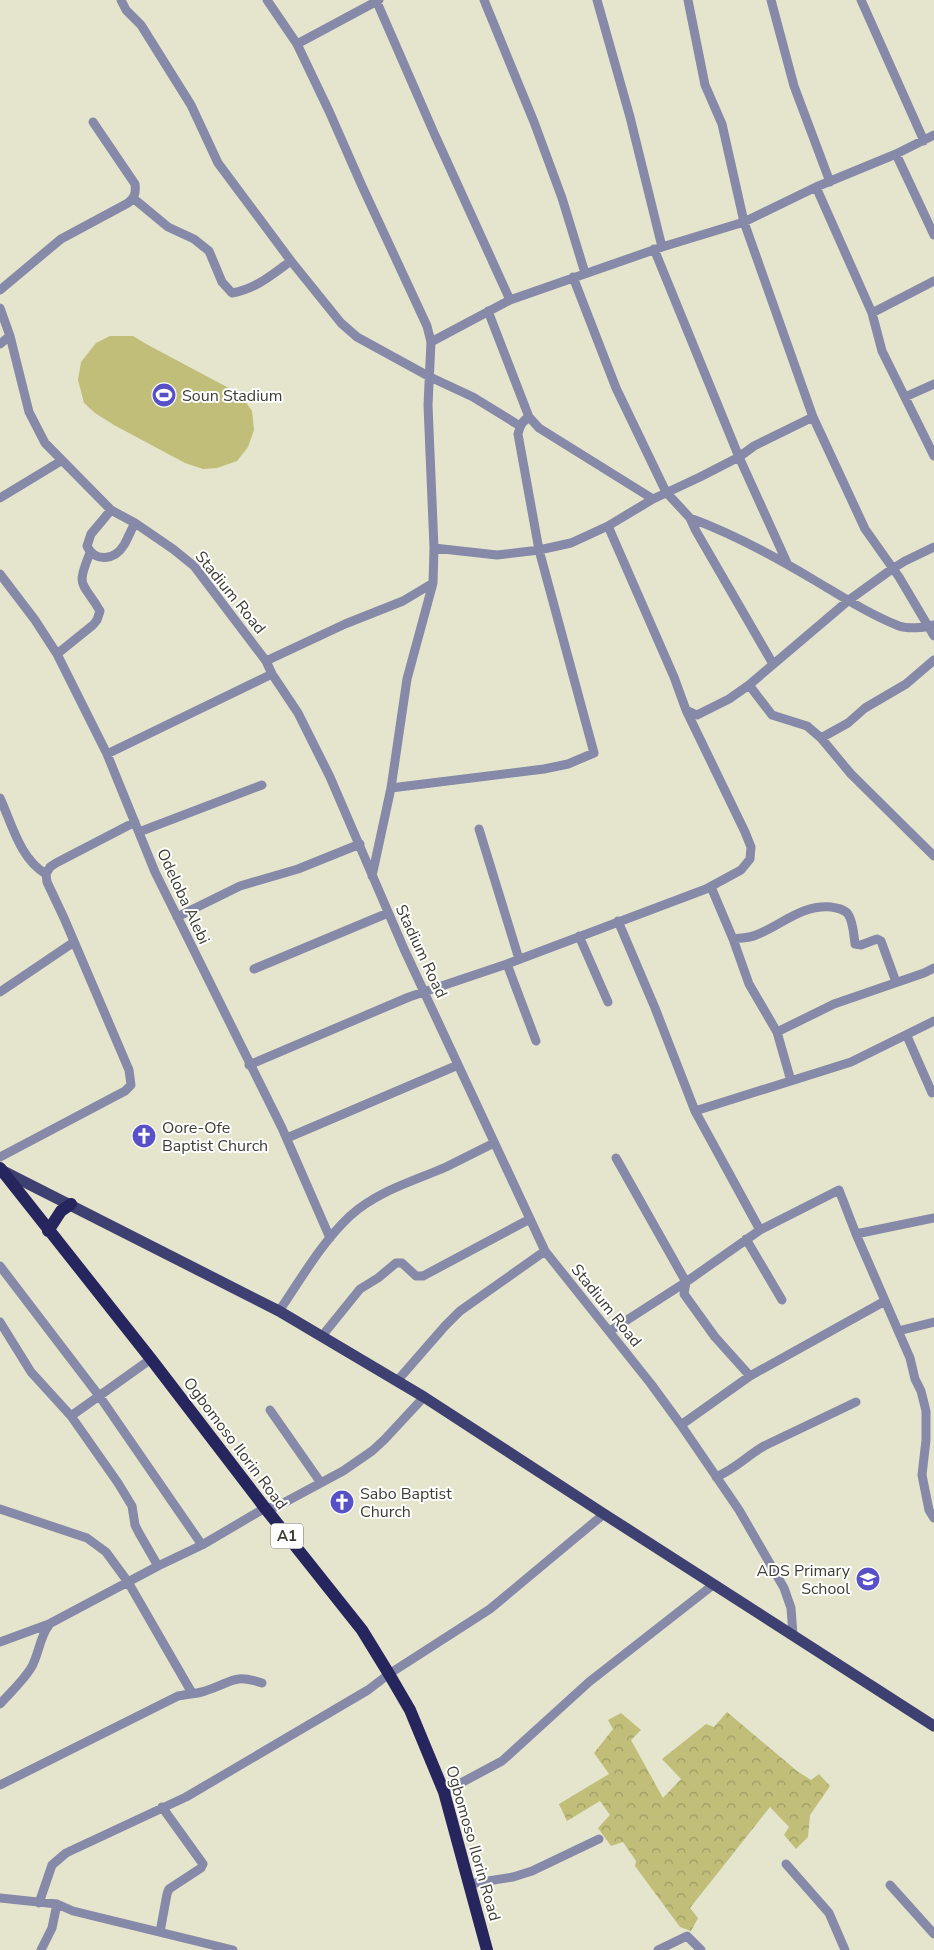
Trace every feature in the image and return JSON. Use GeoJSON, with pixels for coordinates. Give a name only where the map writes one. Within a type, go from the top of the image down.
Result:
{"type":"FeatureCollection","features":[{"type":"Feature","properties":{"kind":"highway","name":"Ogbomoso Ilorin Road"},"geometry":{"type":"LineString","coordinates":[[0,1170],[151,1359],[265,1508],[362,1630],[410,1710],[444,1792],[487,1950]]}},
{"type":"Feature","properties":{"kind":"highway"},"geometry":{"type":"LineString","coordinates":[[48,1231],[61,1211],[71,1204]]}},
{"type":"Feature","properties":{"kind":"main road"},"geometry":{"type":"LineString","coordinates":[[0,1170],[71,1204],[279,1311],[322,1336],[424,1397],[934,1726]]}},
{"type":"Feature","properties":{"kind":"street"},"geometry":{"type":"LineString","coordinates":[[121,0],[126,10],[140,25],[191,105],[218,163],[290,261],[341,322],[357,338],[430,377],[473,397],[520,426]]}},
{"type":"Feature","properties":{"kind":"street"},"geometry":{"type":"LineString","coordinates":[[267,0],[297,44],[330,110],[362,186],[427,326],[431,342],[428,405],[434,548],[433,583],[407,679],[391,788],[372,876]]}},
{"type":"Feature","properties":{"kind":"street"},"geometry":{"type":"LineString","coordinates":[[297,44],[377,0],[434,133],[510,300]]}},
{"type":"Feature","properties":{"kind":"street"},"geometry":{"type":"LineString","coordinates":[[484,0],[562,198],[585,273]]}},
{"type":"Feature","properties":{"kind":"street"},"geometry":{"type":"LineString","coordinates":[[598,0],[630,117],[658,248],[738,456],[788,565]]}},
{"type":"Feature","properties":{"kind":"street"},"geometry":{"type":"LineString","coordinates":[[688,0],[705,85],[722,124],[744,222],[813,417],[865,529],[931,626],[934,636]]}},
{"type":"Feature","properties":{"kind":"street"},"geometry":{"type":"LineString","coordinates":[[770,0],[778,23],[794,86],[830,182]]}},
{"type":"Feature","properties":{"kind":"street"},"geometry":{"type":"LineString","coordinates":[[861,0],[924,141]]}},
{"type":"Feature","properties":{"kind":"street"},"geometry":{"type":"LineString","coordinates":[[0,290],[61,239],[128,203],[133,198],[136,192],[135,184],[93,122]]}},
{"type":"Feature","properties":{"kind":"street"},"geometry":{"type":"LineString","coordinates":[[431,342],[510,300],[658,248],[744,222],[816,187],[896,154],[934,135]]}},
{"type":"Feature","properties":{"kind":"street"},"geometry":{"type":"LineString","coordinates":[[896,154],[934,235]]}},
{"type":"Feature","properties":{"kind":"street"},"geometry":{"type":"LineString","coordinates":[[816,187],[872,313],[882,351],[934,456]]}},
{"type":"Feature","properties":{"kind":"street"},"geometry":{"type":"LineString","coordinates":[[133,198],[168,227],[194,239],[209,251],[222,282],[232,293],[244,291],[263,282],[290,261]]}},
{"type":"Feature","properties":{"kind":"street"},"geometry":{"type":"LineString","coordinates":[[573,277],[616,388],[666,492],[690,518],[773,664]]}},
{"type":"Feature","properties":{"kind":"street"},"geometry":{"type":"LineString","coordinates":[[872,313],[934,281]]}},
{"type":"Feature","properties":{"kind":"street","name":"Stadium Road"},"geometry":{"type":"LineString","coordinates":[[0,308],[10,336],[29,412],[45,443],[111,510],[135,523],[194,566],[266,661],[272,674],[298,713],[314,743],[360,844],[372,876],[424,993],[545,1251],[610,1331],[682,1425],[739,1510],[784,1588],[790,1608],[793,1635]]}},
{"type":"Feature","properties":{"kind":"street"},"geometry":{"type":"LineString","coordinates":[[488,311],[529,417],[539,428],[654,499]]}},
{"type":"Feature","properties":{"kind":"street"},"geometry":{"type":"LineString","coordinates":[[0,344],[10,336]]}},
{"type":"Feature","properties":{"kind":"street"},"geometry":{"type":"LineString","coordinates":[[905,397],[934,384]]}},
{"type":"Feature","properties":{"kind":"street"},"geometry":{"type":"LineString","coordinates":[[391,788],[544,769],[568,764],[594,752],[539,550],[518,434],[520,426],[529,417]]}},
{"type":"Feature","properties":{"kind":"street"},"geometry":{"type":"LineString","coordinates":[[434,548],[497,555],[539,550],[571,543],[608,526],[666,492],[700,477],[754,446],[813,417]]}},
{"type":"Feature","properties":{"kind":"street"},"geometry":{"type":"LineString","coordinates":[[0,498],[61,460]]}},
{"type":"Feature","properties":{"kind":"street"},"geometry":{"type":"LineString","coordinates":[[111,510],[91,534],[87,546],[90,553],[100,558],[111,557],[123,546],[135,523]]}},
{"type":"Feature","properties":{"kind":"street"},"geometry":{"type":"LineString","coordinates":[[690,518],[721,529],[849,600],[901,626],[931,626]]}},
{"type":"Feature","properties":{"kind":"street"},"geometry":{"type":"LineString","coordinates":[[250,1066],[409,997],[507,964],[711,887],[741,870],[750,859],[751,847],[745,832],[686,710],[674,677],[608,526]]}},
{"type":"Feature","properties":{"kind":"street"},"geometry":{"type":"LineString","coordinates":[[686,710],[697,715],[749,685],[849,600],[892,569],[934,547]]}},
{"type":"Feature","properties":{"kind":"street"},"geometry":{"type":"LineString","coordinates":[[56,654],[97,620],[100,611],[83,588],[81,577],[90,553]]}},
{"type":"Feature","properties":{"kind":"street","name":"Odeloba Alebi"},"geometry":{"type":"LineString","coordinates":[[0,574],[35,620],[56,654],[107,754],[155,872],[287,1138],[330,1238]]}},
{"type":"Feature","properties":{"kind":"street"},"geometry":{"type":"LineString","coordinates":[[266,661],[345,624],[403,601],[433,583]]}},
{"type":"Feature","properties":{"kind":"street"},"geometry":{"type":"LineString","coordinates":[[821,738],[848,723],[864,708],[906,684],[934,660]]}},
{"type":"Feature","properties":{"kind":"street"},"geometry":{"type":"LineString","coordinates":[[107,754],[272,674]]}},
{"type":"Feature","properties":{"kind":"street"},"geometry":{"type":"LineString","coordinates":[[749,685],[772,715],[807,726],[821,738],[851,774],[934,856]]}},
{"type":"Feature","properties":{"kind":"street"},"geometry":{"type":"LineString","coordinates":[[139,832],[262,784]]}},
{"type":"Feature","properties":{"kind":"street"},"geometry":{"type":"LineString","coordinates":[[0,798],[25,855],[34,868],[46,874]]}},
{"type":"Feature","properties":{"kind":"street"},"geometry":{"type":"LineString","coordinates":[[0,1157],[126,1091],[131,1085],[129,1070],[47,882],[46,874],[50,867],[56,863],[135,822]]}},
{"type":"Feature","properties":{"kind":"street"},"geometry":{"type":"LineString","coordinates":[[479,829],[519,959]]}},
{"type":"Feature","properties":{"kind":"street"},"geometry":{"type":"LineString","coordinates":[[177,917],[240,886],[298,870],[360,844]]}},
{"type":"Feature","properties":{"kind":"street"},"geometry":{"type":"LineString","coordinates":[[711,887],[733,939],[749,984],[776,1032],[791,1081]]}},
{"type":"Feature","properties":{"kind":"street"},"geometry":{"type":"LineString","coordinates":[[733,939],[755,935],[790,916],[807,910],[837,908],[846,912],[850,917],[855,944],[861,945],[877,939],[882,941],[896,982]]}},
{"type":"Feature","properties":{"kind":"street"},"geometry":{"type":"LineString","coordinates":[[254,969],[388,913]]}},
{"type":"Feature","properties":{"kind":"street"},"geometry":{"type":"LineString","coordinates":[[618,921],[655,1008],[695,1111],[760,1230]]}},
{"type":"Feature","properties":{"kind":"street"},"geometry":{"type":"LineString","coordinates":[[579,936],[608,1002]]}},
{"type":"Feature","properties":{"kind":"street"},"geometry":{"type":"LineString","coordinates":[[0,992],[74,942]]}},
{"type":"Feature","properties":{"kind":"street"},"geometry":{"type":"LineString","coordinates":[[507,964],[536,1041]]}},
{"type":"Feature","properties":{"kind":"street"},"geometry":{"type":"LineString","coordinates":[[776,1032],[834,1004],[934,968]]}},
{"type":"Feature","properties":{"kind":"street"},"geometry":{"type":"LineString","coordinates":[[695,1111],[851,1062],[934,1021]]}},
{"type":"Feature","properties":{"kind":"street"},"geometry":{"type":"LineString","coordinates":[[907,1036],[932,1093]]}},
{"type":"Feature","properties":{"kind":"street"},"geometry":{"type":"LineString","coordinates":[[287,1138],[458,1065]]}},
{"type":"Feature","properties":{"kind":"street"},"geometry":{"type":"LineString","coordinates":[[279,1311],[330,1238],[351,1215],[371,1200],[494,1143]]}},
{"type":"Feature","properties":{"kind":"street"},"geometry":{"type":"LineString","coordinates":[[616,1158],[686,1282],[684,1294],[715,1337],[750,1376]]}},
{"type":"Feature","properties":{"kind":"street"},"geometry":{"type":"LineString","coordinates":[[610,1331],[686,1282],[760,1230],[839,1190],[910,1358],[915,1379],[921,1391],[926,1411],[926,1440],[922,1475],[932,1513]]}},
{"type":"Feature","properties":{"kind":"street"},"geometry":{"type":"LineString","coordinates":[[856,1234],[934,1218]]}},
{"type":"Feature","properties":{"kind":"street"},"geometry":{"type":"LineString","coordinates":[[322,1336],[360,1289],[378,1278],[396,1263],[402,1263],[416,1276],[423,1276],[530,1219]]}},
{"type":"Feature","properties":{"kind":"street"},"geometry":{"type":"LineString","coordinates":[[746,1240],[782,1300]]}},
{"type":"Feature","properties":{"kind":"street"},"geometry":{"type":"LineString","coordinates":[[397,1381],[460,1311],[545,1251]]}},
{"type":"Feature","properties":{"kind":"street"},"geometry":{"type":"LineString","coordinates":[[0,1266],[100,1397],[202,1545]]}},
{"type":"Feature","properties":{"kind":"street"},"geometry":{"type":"LineString","coordinates":[[682,1425],[750,1376],[885,1301]]}},
{"type":"Feature","properties":{"kind":"street"},"geometry":{"type":"LineString","coordinates":[[0,1322],[31,1372],[71,1416],[118,1483],[132,1506],[135,1525],[158,1566]]}},
{"type":"Feature","properties":{"kind":"street"},"geometry":{"type":"LineString","coordinates":[[898,1331],[934,1322]]}},
{"type":"Feature","properties":{"kind":"street"},"geometry":{"type":"LineString","coordinates":[[71,1416],[151,1359]]}},
{"type":"Feature","properties":{"kind":"street"},"geometry":{"type":"LineString","coordinates":[[0,1642],[50,1624],[158,1566],[202,1545],[265,1508],[276,1507],[343,1471],[384,1440],[424,1397]]}},
{"type":"Feature","properties":{"kind":"street"},"geometry":{"type":"LineString","coordinates":[[716,1476],[740,1464],[764,1446],[856,1402]]}},
{"type":"Feature","properties":{"kind":"street"},"geometry":{"type":"LineString","coordinates":[[270,1410],[321,1483]]}},
{"type":"Feature","properties":{"kind":"street"},"geometry":{"type":"LineString","coordinates":[[0,1509],[87,1538],[106,1552],[128,1582],[192,1693]]}},
{"type":"Feature","properties":{"kind":"street"},"geometry":{"type":"LineString","coordinates":[[39,1903],[52,1866],[66,1853],[186,1797],[368,1690],[389,1674],[490,1609],[604,1514]]}},
{"type":"Feature","properties":{"kind":"street"},"geometry":{"type":"LineString","coordinates":[[444,1792],[502,1761],[589,1682],[713,1584]]}},
{"type":"Feature","properties":{"kind":"street"},"geometry":{"type":"LineString","coordinates":[[0,1704],[30,1670],[38,1653],[43,1632],[50,1624]]}},
{"type":"Feature","properties":{"kind":"street"},"geometry":{"type":"LineString","coordinates":[[0,1785],[178,1696],[203,1692],[235,1679],[246,1678],[262,1683]]}},
{"type":"Feature","properties":{"kind":"street"},"geometry":{"type":"LineString","coordinates":[[160,1932],[170,1889],[201,1868],[203,1864],[162,1807]]}},
{"type":"Feature","properties":{"kind":"street"},"geometry":{"type":"LineString","coordinates":[[469,1884],[513,1877],[532,1871],[598,1839]]}},
{"type":"Feature","properties":{"kind":"street"},"geometry":{"type":"LineString","coordinates":[[786,1864],[829,1913],[845,1950]]}},
{"type":"Feature","properties":{"kind":"street"},"geometry":{"type":"LineString","coordinates":[[890,1885],[934,1934]]}},
{"type":"Feature","properties":{"kind":"street"},"geometry":{"type":"LineString","coordinates":[[0,1898],[58,1904],[73,1911],[233,1950]]}},
{"type":"Feature","properties":{"kind":"street"},"geometry":{"type":"LineString","coordinates":[[41,1950],[52,1928],[58,1904]]}},
{"type":"Feature","properties":{"kind":"street"},"geometry":{"type":"LineString","coordinates":[[658,1950],[687,1936],[701,1950]]}},
{"type":"Feature","properties":{"kind":"green space"},"geometry":{"type":"Polygon","coordinates":[[[110,336],[133,336],[240,394],[252,411],[254,430],[248,447],[237,461],[217,468],[203,469],[185,463],[114,425],[95,413],[84,403],[78,380],[81,362],[96,343],[110,336]]]}},
{"type":"Feature","properties":{"kind":"green space"},"geometry":{"type":"Polygon","coordinates":[[[727,1712],[797,1771],[811,1780],[819,1774],[830,1786],[810,1815],[808,1837],[796,1849],[784,1835],[789,1827],[770,1807],[690,1908],[698,1918],[691,1931],[680,1927],[635,1866],[636,1861],[623,1842],[611,1846],[598,1828],[610,1815],[600,1801],[567,1821],[559,1804],[609,1774],[594,1753],[613,1729],[608,1720],[621,1713],[641,1730],[631,1740],[663,1798],[681,1779],[662,1759],[706,1724],[714,1727],[727,1712]]]}},
{"type":"Feature","properties":{"kind":"place","name":"Soun Stadium"},"geometry":{"type":"Point","coordinates":[164,395]}},
{"type":"Feature","properties":{"kind":"place","name":"Oore-Ofe Baptist Church"},"geometry":{"type":"Point","coordinates":[144,1136]}},
{"type":"Feature","properties":{"kind":"place","name":"Sabo Baptist Church"},"geometry":{"type":"Point","coordinates":[342,1502]}},
{"type":"Feature","properties":{"kind":"place","name":"ADS Primary School"},"geometry":{"type":"Point","coordinates":[868,1579]}}]}
